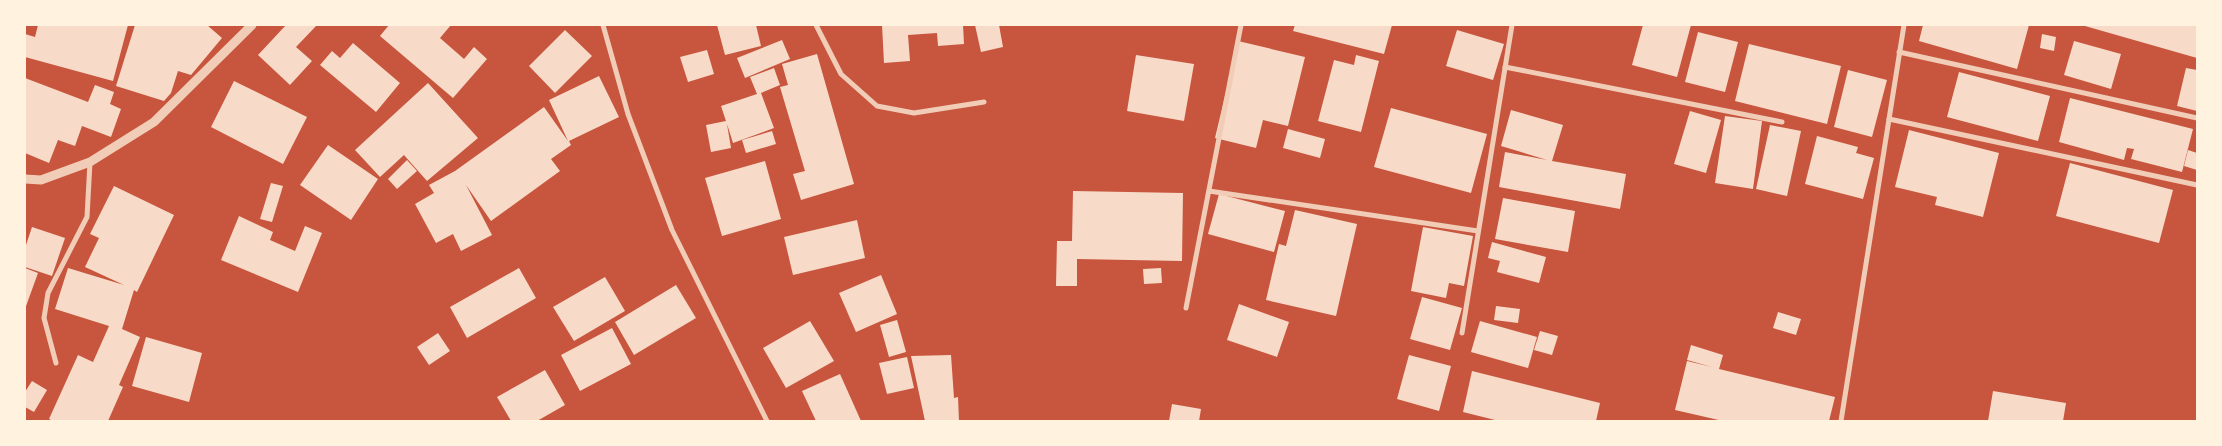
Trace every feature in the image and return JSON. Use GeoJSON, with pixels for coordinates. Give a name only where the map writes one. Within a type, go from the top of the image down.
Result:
{"type":"FeatureCollection","features":[{"type":"Feature","properties":{"kind":"street"},"geometry":{"type":"LineString","coordinates":[[25,179],[41,180],[90,162],[154,122],[252,25]]}},
{"type":"Feature","properties":{"kind":"street"},"geometry":{"type":"LineString","coordinates":[[603,25],[628,114],[672,230],[767,421]]}},
{"type":"Feature","properties":{"kind":"street"},"geometry":{"type":"LineString","coordinates":[[816,25],[841,74],[877,106],[914,113],[984,102]]}},
{"type":"Feature","properties":{"kind":"street"},"geometry":{"type":"LineString","coordinates":[[1186,308],[1241,25]]}},
{"type":"Feature","properties":{"kind":"street"},"geometry":{"type":"LineString","coordinates":[[1462,333],[1512,25]]}},
{"type":"Feature","properties":{"kind":"street"},"geometry":{"type":"LineString","coordinates":[[1841,421],[1904,25]]}},
{"type":"Feature","properties":{"kind":"street"},"geometry":{"type":"LineString","coordinates":[[1899,52],[2197,118]]}},
{"type":"Feature","properties":{"kind":"street"},"geometry":{"type":"LineString","coordinates":[[1505,66],[1782,122]]}},
{"type":"Feature","properties":{"kind":"street"},"geometry":{"type":"LineString","coordinates":[[1889,118],[2197,185]]}},
{"type":"Feature","properties":{"kind":"street"},"geometry":{"type":"LineString","coordinates":[[56,363],[44,318],[48,293],[87,217],[90,162]]}},
{"type":"Feature","properties":{"kind":"street"},"geometry":{"type":"LineString","coordinates":[[1208,191],[1478,231]]}},
{"type":"Feature","properties":{"kind":"building"},"geometry":{"type":"Polygon","coordinates":[[[38,25],[128,25],[113,81],[25,57],[25,34],[35,37],[38,25]]]}},
{"type":"Feature","properties":{"kind":"building"},"geometry":{"type":"Polygon","coordinates":[[[135,25],[207,25],[222,38],[191,75],[178,71],[171,93],[164,101],[116,86],[135,25]]]}},
{"type":"Feature","properties":{"kind":"building"},"geometry":{"type":"Polygon","coordinates":[[[286,25],[317,25],[296,47],[312,61],[290,85],[258,55],[286,25]]]}},
{"type":"Feature","properties":{"kind":"building"},"geometry":{"type":"Polygon","coordinates":[[[389,25],[451,25],[440,38],[464,59],[474,47],[487,59],[453,98],[380,36],[389,25]]]}},
{"type":"Feature","properties":{"kind":"building"},"geometry":{"type":"Polygon","coordinates":[[[717,25],[756,25],[761,46],[725,55],[717,25]]]}},
{"type":"Feature","properties":{"kind":"building"},"geometry":{"type":"Polygon","coordinates":[[[882,25],[963,25],[964,44],[938,46],[937,33],[908,35],[910,61],[884,63],[882,25]]]}},
{"type":"Feature","properties":{"kind":"building"},"geometry":{"type":"Polygon","coordinates":[[[975,25],[999,25],[1003,47],[981,52],[975,25]]]}},
{"type":"Feature","properties":{"kind":"building"},"geometry":{"type":"Polygon","coordinates":[[[1295,25],[1392,25],[1384,54],[1293,31],[1295,25]]]}},
{"type":"Feature","properties":{"kind":"building"},"geometry":{"type":"Polygon","coordinates":[[[1643,25],[1691,25],[1677,77],[1632,65],[1643,25]]]}},
{"type":"Feature","properties":{"kind":"building"},"geometry":{"type":"Polygon","coordinates":[[[1923,25],[2029,25],[2017,69],[1919,41],[1923,25]]]}},
{"type":"Feature","properties":{"kind":"building"},"geometry":{"type":"Polygon","coordinates":[[[2197,25],[2197,58],[2085,26],[2197,25]]]}},
{"type":"Feature","properties":{"kind":"building"},"geometry":{"type":"Polygon","coordinates":[[[565,30],[592,56],[555,93],[529,66],[565,30]]]}},
{"type":"Feature","properties":{"kind":"building"},"geometry":{"type":"Polygon","coordinates":[[[1457,30],[1504,44],[1493,80],[1446,66],[1457,30]]]}},
{"type":"Feature","properties":{"kind":"building"},"geometry":{"type":"Polygon","coordinates":[[[1698,32],[1738,42],[1725,92],[1685,82],[1698,32]]]}},
{"type":"Feature","properties":{"kind":"building"},"geometry":{"type":"Polygon","coordinates":[[[2042,34],[2056,37],[2054,51],[2040,48],[2042,34]]]}},
{"type":"Feature","properties":{"kind":"building"},"geometry":{"type":"Polygon","coordinates":[[[782,40],[790,59],[745,78],[737,58],[782,40]]]}},
{"type":"Feature","properties":{"kind":"building"},"geometry":{"type":"Polygon","coordinates":[[[1238,41],[1305,57],[1288,126],[1263,120],[1256,148],[1215,138],[1238,41]]]}},
{"type":"Feature","properties":{"kind":"building"},"geometry":{"type":"Polygon","coordinates":[[[2074,41],[2121,54],[2111,89],[2064,75],[2074,41]]]}},
{"type":"Feature","properties":{"kind":"building"},"geometry":{"type":"Polygon","coordinates":[[[353,43],[400,83],[376,112],[320,65],[332,51],[340,58],[353,43]]]}},
{"type":"Feature","properties":{"kind":"building"},"geometry":{"type":"Polygon","coordinates":[[[1749,44],[1841,66],[1827,124],[1735,101],[1749,44]]]}},
{"type":"Feature","properties":{"kind":"building"},"geometry":{"type":"Polygon","coordinates":[[[707,50],[714,74],[688,82],[680,57],[707,50]]]}},
{"type":"Feature","properties":{"kind":"building"},"geometry":{"type":"Polygon","coordinates":[[[817,54],[854,184],[801,200],[793,174],[805,171],[780,87],[788,85],[782,64],[817,54]]]}},
{"type":"Feature","properties":{"kind":"building"},"geometry":{"type":"Polygon","coordinates":[[[1136,55],[1194,64],[1184,121],[1127,111],[1136,55]]]}},
{"type":"Feature","properties":{"kind":"building"},"geometry":{"type":"Polygon","coordinates":[[[1356,55],[1379,61],[1361,132],[1318,121],[1334,60],[1354,65],[1356,55]]]}},
{"type":"Feature","properties":{"kind":"building"},"geometry":{"type":"Polygon","coordinates":[[[774,68],[780,85],[761,93],[774,128],[733,143],[727,124],[731,148],[711,152],[706,125],[726,121],[721,106],[757,94],[750,77],[774,68]]]}},
{"type":"Feature","properties":{"kind":"building"},"geometry":{"type":"Polygon","coordinates":[[[2186,68],[2197,70],[2197,111],[2177,106],[2186,68]]]}},
{"type":"Feature","properties":{"kind":"building"},"geometry":{"type":"Polygon","coordinates":[[[1848,70],[1887,80],[1872,137],[1834,127],[1848,70]]]}},
{"type":"Feature","properties":{"kind":"building"},"geometry":{"type":"Polygon","coordinates":[[[1959,72],[2050,96],[2038,141],[1947,117],[1959,72]]]}},
{"type":"Feature","properties":{"kind":"building"},"geometry":{"type":"Polygon","coordinates":[[[599,76],[619,117],[569,141],[571,145],[551,159],[560,171],[491,221],[466,185],[492,235],[461,251],[453,234],[436,243],[415,204],[434,193],[429,185],[455,171],[544,107],[568,141],[549,100],[599,76]]]}},
{"type":"Feature","properties":{"kind":"building"},"geometry":{"type":"Polygon","coordinates":[[[25,78],[88,102],[95,85],[114,92],[110,104],[121,109],[111,137],[82,126],[75,146],[58,140],[49,163],[25,153],[25,78]]]}},
{"type":"Feature","properties":{"kind":"building"},"geometry":{"type":"Polygon","coordinates":[[[234,81],[307,117],[283,164],[211,127],[234,81]]]}},
{"type":"Feature","properties":{"kind":"building"},"geometry":{"type":"Polygon","coordinates":[[[428,83],[478,138],[427,181],[404,155],[380,177],[355,150],[428,83]]]}},
{"type":"Feature","properties":{"kind":"building"},"geometry":{"type":"Polygon","coordinates":[[[2070,98],[2193,129],[2182,172],[2131,159],[2134,149],[2127,148],[2124,160],[2059,142],[2070,98]]]}},
{"type":"Feature","properties":{"kind":"building"},"geometry":{"type":"Polygon","coordinates":[[[1391,108],[1487,134],[1471,193],[1374,167],[1391,108]]]}},
{"type":"Feature","properties":{"kind":"building"},"geometry":{"type":"Polygon","coordinates":[[[1511,110],[1563,125],[1552,161],[1626,174],[1620,209],[1499,187],[1505,152],[1547,160],[1501,146],[1511,110]]]}},
{"type":"Feature","properties":{"kind":"building"},"geometry":{"type":"Polygon","coordinates":[[[1690,111],[1721,120],[1706,173],[1674,164],[1690,111]]]}},
{"type":"Feature","properties":{"kind":"building"},"geometry":{"type":"Polygon","coordinates":[[[1725,116],[1762,121],[1753,189],[1715,183],[1725,116]]]}},
{"type":"Feature","properties":{"kind":"building"},"geometry":{"type":"Polygon","coordinates":[[[1770,125],[1801,131],[1787,196],[1756,189],[1770,125]]]}},
{"type":"Feature","properties":{"kind":"building"},"geometry":{"type":"Polygon","coordinates":[[[1288,129],[1325,139],[1320,158],[1283,148],[1288,129]]]}},
{"type":"Feature","properties":{"kind":"building"},"geometry":{"type":"Polygon","coordinates":[[[1909,130],[1999,153],[1983,217],[1935,205],[1937,197],[1895,187],[1909,130]]]}},
{"type":"Feature","properties":{"kind":"building"},"geometry":{"type":"Polygon","coordinates":[[[772,131],[776,144],[746,153],[742,140],[772,131]]]}},
{"type":"Feature","properties":{"kind":"building"},"geometry":{"type":"Polygon","coordinates":[[[1817,136],[1858,147],[1856,153],[1874,158],[1863,199],[1805,184],[1817,136]]]}},
{"type":"Feature","properties":{"kind":"building"},"geometry":{"type":"Polygon","coordinates":[[[328,145],[378,179],[351,220],[300,185],[328,145]]]}},
{"type":"Feature","properties":{"kind":"building"},"geometry":{"type":"Polygon","coordinates":[[[2188,150],[2197,153],[2197,170],[2184,166],[2188,150]]]}},
{"type":"Feature","properties":{"kind":"building"},"geometry":{"type":"Polygon","coordinates":[[[407,160],[417,171],[397,189],[388,179],[407,160]]]}},
{"type":"Feature","properties":{"kind":"building"},"geometry":{"type":"Polygon","coordinates":[[[765,161],[781,219],[722,236],[705,178],[765,161]]]}},
{"type":"Feature","properties":{"kind":"building"},"geometry":{"type":"Polygon","coordinates":[[[2070,163],[2173,190],[2159,243],[2056,216],[2070,163]]]}},
{"type":"Feature","properties":{"kind":"building"},"geometry":{"type":"Polygon","coordinates":[[[271,183],[283,186],[272,222],[260,219],[271,183]]]}},
{"type":"Feature","properties":{"kind":"building"},"geometry":{"type":"Polygon","coordinates":[[[114,186],[174,215],[137,292],[134,290],[122,329],[140,337],[119,385],[123,387],[108,421],[53,421],[49,419],[78,355],[93,362],[109,326],[55,309],[68,268],[124,285],[85,267],[99,238],[90,234],[114,186]]]}},
{"type":"Feature","properties":{"kind":"building"},"geometry":{"type":"Polygon","coordinates":[[[1073,191],[1183,193],[1182,261],[1077,259],[1077,286],[1056,286],[1057,241],[1072,241],[1073,191]]]}},
{"type":"Feature","properties":{"kind":"building"},"geometry":{"type":"Polygon","coordinates":[[[1219,194],[1285,211],[1274,252],[1208,234],[1219,194]]]}},
{"type":"Feature","properties":{"kind":"building"},"geometry":{"type":"Polygon","coordinates":[[[1503,198],[1575,211],[1568,252],[1495,239],[1503,198]]]}},
{"type":"Feature","properties":{"kind":"building"},"geometry":{"type":"Polygon","coordinates":[[[1295,210],[1357,224],[1336,316],[1266,300],[1279,244],[1286,246],[1295,210]]]}},
{"type":"Feature","properties":{"kind":"building"},"geometry":{"type":"Polygon","coordinates":[[[239,216],[273,232],[270,240],[295,251],[305,226],[322,233],[298,292],[221,260],[239,216]]]}},
{"type":"Feature","properties":{"kind":"building"},"geometry":{"type":"Polygon","coordinates":[[[857,220],[865,258],[793,275],[784,237],[857,220]]]}},
{"type":"Feature","properties":{"kind":"building"},"geometry":{"type":"Polygon","coordinates":[[[32,227],[65,238],[52,276],[25,267],[25,248],[32,227]]]}},
{"type":"Feature","properties":{"kind":"building"},"geometry":{"type":"Polygon","coordinates":[[[1423,227],[1473,236],[1464,286],[1449,283],[1446,298],[1411,291],[1423,227]]]}},
{"type":"Feature","properties":{"kind":"building"},"geometry":{"type":"Polygon","coordinates":[[[1492,242],[1546,257],[1539,283],[1497,272],[1500,261],[1488,258],[1492,242]]]}},
{"type":"Feature","properties":{"kind":"building"},"geometry":{"type":"Polygon","coordinates":[[[25,268],[38,273],[25,309],[25,268]]]}},
{"type":"Feature","properties":{"kind":"building"},"geometry":{"type":"Polygon","coordinates":[[[519,268],[536,298],[467,338],[450,307],[519,268]]]}},
{"type":"Feature","properties":{"kind":"building"},"geometry":{"type":"Polygon","coordinates":[[[1161,268],[1162,283],[1144,284],[1143,269],[1161,268]]]}},
{"type":"Feature","properties":{"kind":"building"},"geometry":{"type":"Polygon","coordinates":[[[881,275],[897,314],[856,332],[839,293],[881,275]]]}},
{"type":"Feature","properties":{"kind":"building"},"geometry":{"type":"Polygon","coordinates":[[[605,277],[625,311],[574,341],[553,307],[605,277]]]}},
{"type":"Feature","properties":{"kind":"building"},"geometry":{"type":"Polygon","coordinates":[[[676,285],[696,318],[634,355],[615,322],[676,285]]]}},
{"type":"Feature","properties":{"kind":"building"},"geometry":{"type":"Polygon","coordinates":[[[1422,297],[1462,308],[1450,350],[1410,339],[1422,297]]]}},
{"type":"Feature","properties":{"kind":"building"},"geometry":{"type":"Polygon","coordinates":[[[1239,304],[1289,322],[1277,357],[1227,340],[1239,304]]]}},
{"type":"Feature","properties":{"kind":"building"},"geometry":{"type":"Polygon","coordinates":[[[1496,306],[1520,309],[1518,323],[1494,320],[1496,306]]]}},
{"type":"Feature","properties":{"kind":"building"},"geometry":{"type":"Polygon","coordinates":[[[1778,312],[1801,319],[1796,335],[1773,328],[1778,312]]]}},
{"type":"Feature","properties":{"kind":"building"},"geometry":{"type":"Polygon","coordinates":[[[897,320],[906,352],[889,357],[880,325],[897,320]]]}},
{"type":"Feature","properties":{"kind":"building"},"geometry":{"type":"Polygon","coordinates":[[[810,321],[834,361],[786,388],[763,348],[810,321]]]}},
{"type":"Feature","properties":{"kind":"building"},"geometry":{"type":"Polygon","coordinates":[[[1480,321],[1537,337],[1528,368],[1471,352],[1480,321]]]}},
{"type":"Feature","properties":{"kind":"building"},"geometry":{"type":"Polygon","coordinates":[[[612,328],[631,364],[580,391],[561,355],[612,328]]]}},
{"type":"Feature","properties":{"kind":"building"},"geometry":{"type":"Polygon","coordinates":[[[1540,331],[1558,336],[1552,355],[1534,350],[1540,331]]]}},
{"type":"Feature","properties":{"kind":"building"},"geometry":{"type":"Polygon","coordinates":[[[438,333],[450,351],[429,365],[417,347],[438,333]]]}},
{"type":"Feature","properties":{"kind":"building"},"geometry":{"type":"Polygon","coordinates":[[[146,337],[202,353],[189,402],[132,386],[146,337]]]}},
{"type":"Feature","properties":{"kind":"building"},"geometry":{"type":"Polygon","coordinates":[[[1691,345],[1723,355],[1719,369],[1835,397],[1829,421],[1723,421],[1675,410],[1687,361],[1712,367],[1687,360],[1691,345]]]}},
{"type":"Feature","properties":{"kind":"building"},"geometry":{"type":"Polygon","coordinates":[[[951,355],[954,398],[958,397],[959,421],[925,421],[911,356],[951,355]]]}},
{"type":"Feature","properties":{"kind":"building"},"geometry":{"type":"Polygon","coordinates":[[[1409,355],[1451,366],[1439,411],[1397,399],[1409,355]]]}},
{"type":"Feature","properties":{"kind":"building"},"geometry":{"type":"Polygon","coordinates":[[[907,357],[914,388],[887,394],[879,363],[907,357]]]}},
{"type":"Feature","properties":{"kind":"building"},"geometry":{"type":"Polygon","coordinates":[[[545,370],[565,405],[537,421],[511,421],[497,397],[545,370]]]}},
{"type":"Feature","properties":{"kind":"building"},"geometry":{"type":"Polygon","coordinates":[[[1472,371],[1600,403],[1596,421],[1499,421],[1463,412],[1472,371]]]}},
{"type":"Feature","properties":{"kind":"building"},"geometry":{"type":"Polygon","coordinates":[[[840,374],[861,421],[816,421],[802,391],[840,374]]]}},
{"type":"Feature","properties":{"kind":"building"},"geometry":{"type":"Polygon","coordinates":[[[32,381],[47,390],[34,412],[25,407],[25,392],[32,381]]]}},
{"type":"Feature","properties":{"kind":"building"},"geometry":{"type":"Polygon","coordinates":[[[1993,391],[2066,403],[2063,421],[1988,421],[1993,391]]]}},
{"type":"Feature","properties":{"kind":"building"},"geometry":{"type":"Polygon","coordinates":[[[1172,404],[1201,409],[1199,421],[1169,421],[1172,404]]]}}]}
